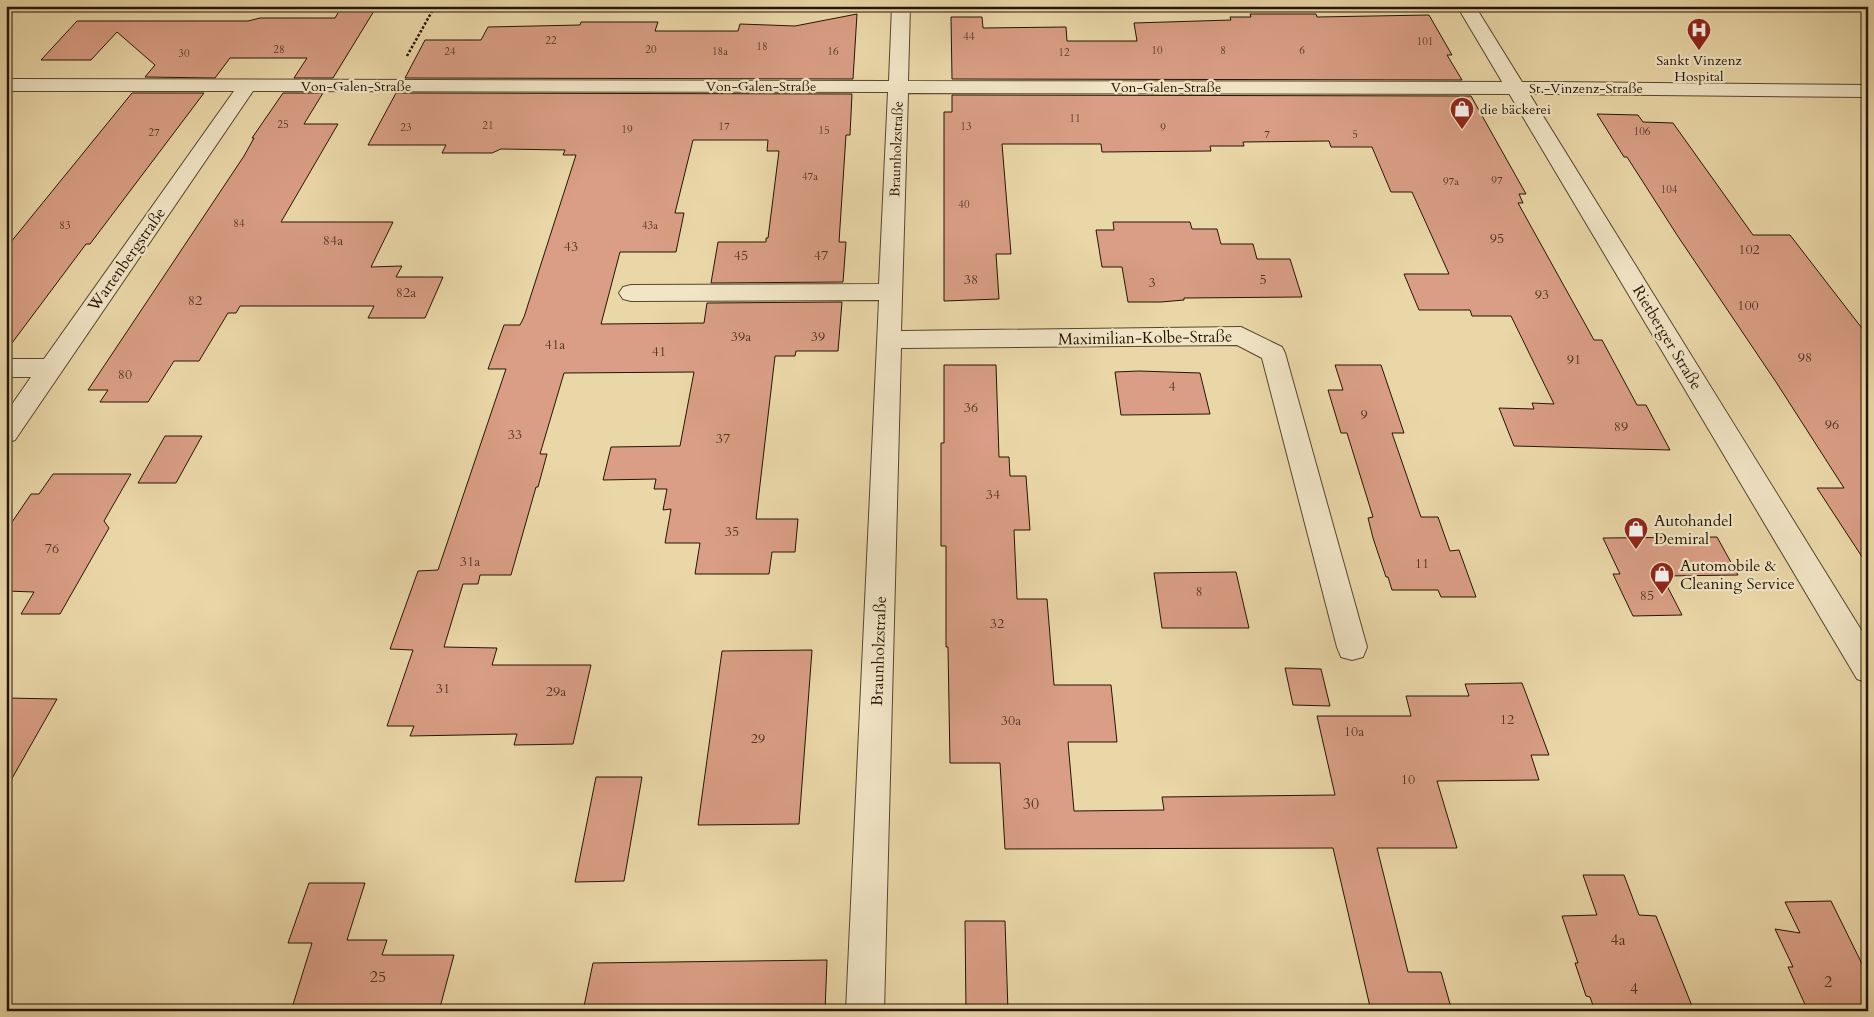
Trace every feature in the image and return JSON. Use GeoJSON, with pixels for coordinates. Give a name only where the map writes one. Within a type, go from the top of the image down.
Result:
{"type":"FeatureCollection","features":[{"type":"Feature","properties":{"kind":"street","name":"Braunholzstraße"},"geometry":{"type":"LineString","coordinates":[[865,1011],[901,6]]}},
{"type":"Feature","properties":{"kind":"street","name":"Rietberger Straße"},"geometry":{"type":"LineString","coordinates":[[1466,6],[1868,669]]}},
{"type":"Feature","properties":{"kind":"street","name":"Von-Galen-Straße"},"geometry":{"type":"LineString","coordinates":[[6,85],[1515,88]]}},
{"type":"Feature","properties":{"kind":"street","name":"Wartenbergstraße"},"geometry":{"type":"LineString","coordinates":[[6,433],[247,86]]}},
{"type":"Feature","properties":{"kind":"street","name":"St.-Vinzenz-Straße"},"geometry":{"type":"LineString","coordinates":[[1515,88],[1868,91]]}},
{"type":"Feature","properties":{"kind":"street"},"geometry":{"type":"LineString","coordinates":[[631,293],[891,292]]}},
{"type":"Feature","properties":{"kind":"street","name":"Maximilian-Kolbe-Straße"},"geometry":{"type":"LineString","coordinates":[[888,340],[1241,336],[1273,354],[1352,647]]}},
{"type":"Feature","properties":{"kind":"street"},"geometry":{"type":"LineString","coordinates":[[6,368],[52,368]]}},
{"type":"Feature","properties":{"kind":"path"},"geometry":{"type":"LineString","coordinates":[[391,85],[435,6]]}},
{"type":"Feature","properties":{"kind":"path"},"geometry":{"type":"LineString","coordinates":[[1666,6],[1708,6]]}},
{"type":"Feature","properties":{"kind":"building"},"geometry":{"type":"Polygon","coordinates":[[[342,6],[377,6],[333,78],[294,78],[307,58],[230,58],[215,78],[145,77],[155,65],[117,32],[91,60],[41,60],[77,21],[248,21],[260,18],[335,18],[342,6]]]}},
{"type":"Feature","properties":{"kind":"building"},"geometry":{"type":"Polygon","coordinates":[[[857,14],[853,79],[405,78],[425,40],[481,40],[488,27],[580,25],[581,22],[658,22],[655,31],[738,31],[740,24],[795,26],[857,14]]]}},
{"type":"Feature","properties":{"kind":"building"},"geometry":{"type":"Polygon","coordinates":[[[1250,14],[1316,14],[1317,17],[1429,15],[1452,55],[1447,55],[1462,80],[952,79],[951,17],[982,17],[983,28],[1066,27],[1067,41],[1137,41],[1134,23],[1231,20],[1230,17],[1251,17],[1250,14]]]}},
{"type":"Feature","properties":{"kind":"building"},"geometry":{"type":"Polygon","coordinates":[[[132,93],[204,93],[90,244],[86,244],[6,351],[6,248],[132,93]]]}},
{"type":"Feature","properties":{"kind":"building"},"geometry":{"type":"Polygon","coordinates":[[[283,93],[323,93],[304,124],[338,124],[281,222],[393,222],[371,267],[402,266],[396,277],[443,277],[425,318],[368,318],[374,306],[240,306],[236,313],[228,313],[199,361],[174,361],[148,402],[100,402],[108,390],[88,390],[244,156],[254,138],[252,138],[283,93]]]}},
{"type":"Feature","properties":{"kind":"building"},"geometry":{"type":"Polygon","coordinates":[[[396,93],[852,94],[850,135],[846,135],[839,242],[846,242],[843,282],[711,283],[718,242],[766,242],[779,151],[767,151],[768,140],[693,140],[675,213],[684,213],[676,252],[620,252],[601,324],[704,323],[707,303],[842,302],[838,351],[796,351],[795,356],[775,356],[756,519],[798,519],[795,552],[772,552],[769,574],[695,574],[700,543],[665,543],[671,509],[663,510],[667,489],[654,489],[656,479],[603,480],[611,447],[680,446],[694,372],[564,373],[540,454],[547,454],[511,575],[480,575],[478,584],[463,584],[444,647],[497,648],[492,665],[591,665],[573,744],[514,745],[517,734],[410,736],[414,726],[387,726],[413,650],[390,649],[418,571],[438,570],[506,369],[488,369],[504,325],[520,325],[524,317],[576,155],[563,155],[565,150],[501,149],[492,153],[442,153],[446,145],[368,145],[396,93]]]}},
{"type":"Feature","properties":{"kind":"building"},"geometry":{"type":"Polygon","coordinates":[[[952,95],[1471,96],[1526,194],[1519,194],[1523,203],[1518,203],[1594,340],[1602,340],[1637,405],[1646,405],[1670,450],[1514,446],[1499,408],[1534,409],[1532,403],[1554,404],[1511,316],[1472,316],[1470,310],[1419,310],[1404,274],[1449,274],[1412,192],[1391,192],[1372,147],[1331,147],[1329,141],[1243,142],[1244,146],[1210,146],[1211,151],[1102,152],[1101,144],[1002,144],[1011,254],[996,254],[999,299],[944,301],[944,112],[952,112],[952,95]]]}},
{"type":"Feature","properties":{"kind":"building"},"geometry":{"type":"Polygon","coordinates":[[[1597,114],[1638,115],[1643,122],[1673,123],[1753,235],[1790,235],[1868,336],[1868,566],[1817,488],[1844,488],[1776,382],[1597,114]]]}},
{"type":"Feature","properties":{"kind":"building"},"geometry":{"type":"Polygon","coordinates":[[[1113,222],[1190,222],[1192,229],[1217,229],[1221,244],[1253,244],[1257,259],[1290,259],[1302,297],[1184,298],[1184,300],[1161,302],[1128,302],[1122,267],[1102,267],[1096,230],[1114,230],[1113,222]]]}},
{"type":"Feature","properties":{"kind":"building"},"geometry":{"type":"Polygon","coordinates":[[[944,365],[996,365],[999,457],[1009,457],[1010,476],[1026,476],[1030,530],[1014,530],[1017,599],[1047,599],[1054,685],[1111,685],[1117,742],[1068,742],[1074,811],[1164,810],[1162,797],[1335,795],[1317,716],[1411,716],[1406,696],[1469,696],[1465,684],[1522,683],[1549,755],[1531,755],[1539,780],[1437,781],[1457,848],[1377,848],[1408,972],[1441,972],[1452,1011],[1371,1011],[1333,848],[1005,849],[1000,763],[950,763],[948,647],[946,647],[946,546],[941,546],[941,443],[944,443],[944,365]]]}},
{"type":"Feature","properties":{"kind":"building"},"geometry":{"type":"Polygon","coordinates":[[[1335,365],[1381,365],[1404,433],[1392,433],[1421,517],[1438,517],[1450,551],[1459,550],[1476,597],[1441,597],[1438,590],[1392,590],[1373,538],[1368,518],[1373,517],[1347,433],[1341,433],[1328,390],[1343,390],[1335,365]]]}},
{"type":"Feature","properties":{"kind":"building"},"geometry":{"type":"Polygon","coordinates":[[[1115,372],[1200,373],[1210,414],[1121,415],[1115,372]]]}},
{"type":"Feature","properties":{"kind":"building"},"geometry":{"type":"Polygon","coordinates":[[[165,436],[202,436],[176,483],[138,483],[165,436]]]}},
{"type":"Feature","properties":{"kind":"building"},"geometry":{"type":"Polygon","coordinates":[[[53,474],[131,474],[104,521],[109,528],[60,614],[21,614],[34,592],[6,591],[6,531],[31,494],[39,494],[53,474]]]}},
{"type":"Feature","properties":{"kind":"building"},"geometry":{"type":"Polygon","coordinates":[[[1717,537],[1738,575],[1662,576],[1682,615],[1633,616],[1613,574],[1620,574],[1603,538],[1717,537]]]}},
{"type":"Feature","properties":{"kind":"building"},"geometry":{"type":"Polygon","coordinates":[[[1236,572],[1249,628],[1162,628],[1154,573],[1236,572]]]}},
{"type":"Feature","properties":{"kind":"building"},"geometry":{"type":"Polygon","coordinates":[[[812,650],[799,824],[698,825],[722,651],[812,650]]]}},
{"type":"Feature","properties":{"kind":"building"},"geometry":{"type":"Polygon","coordinates":[[[1285,668],[1321,669],[1330,706],[1293,705],[1285,668]]]}},
{"type":"Feature","properties":{"kind":"building"},"geometry":{"type":"Polygon","coordinates":[[[6,698],[57,699],[6,789],[6,698]]]}},
{"type":"Feature","properties":{"kind":"building"},"geometry":{"type":"Polygon","coordinates":[[[596,777],[642,777],[624,881],[575,882],[596,777]]]}},
{"type":"Feature","properties":{"kind":"building"},"geometry":{"type":"Polygon","coordinates":[[[1583,875],[1624,875],[1639,915],[1656,916],[1694,1011],[1595,1011],[1590,997],[1586,996],[1575,963],[1578,963],[1562,916],[1597,915],[1583,875]]]}},
{"type":"Feature","properties":{"kind":"building"},"geometry":{"type":"Polygon","coordinates":[[[309,883],[365,883],[347,940],[387,940],[382,955],[454,955],[439,1011],[291,1011],[312,943],[288,943],[309,883]]]}},
{"type":"Feature","properties":{"kind":"building"},"geometry":{"type":"Polygon","coordinates":[[[1831,901],[1868,976],[1868,1011],[1808,1011],[1788,967],[1793,967],[1775,929],[1800,933],[1785,902],[1831,901]]]}},
{"type":"Feature","properties":{"kind":"building"},"geometry":{"type":"Polygon","coordinates":[[[965,921],[1005,921],[1008,1011],[966,1011],[965,921]]]}},
{"type":"Feature","properties":{"kind":"building"},"geometry":{"type":"Polygon","coordinates":[[[827,960],[825,1011],[583,1011],[593,963],[827,960]]]}},
{"type":"Feature","properties":{"kind":"place","name":"Sankt Vinzenz Hospital"},"geometry":{"type":"Point","coordinates":[1699,51]}},
{"type":"Feature","properties":{"kind":"place","name":"die bäckerei"},"geometry":{"type":"Point","coordinates":[1462,130]}},
{"type":"Feature","properties":{"kind":"place","name":"Autohandel Demiral"},"geometry":{"type":"Point","coordinates":[1636,550]}},
{"type":"Feature","properties":{"kind":"place","name":"Automobile & Cleaning Service"},"geometry":{"type":"Point","coordinates":[1662,595]}}]}
